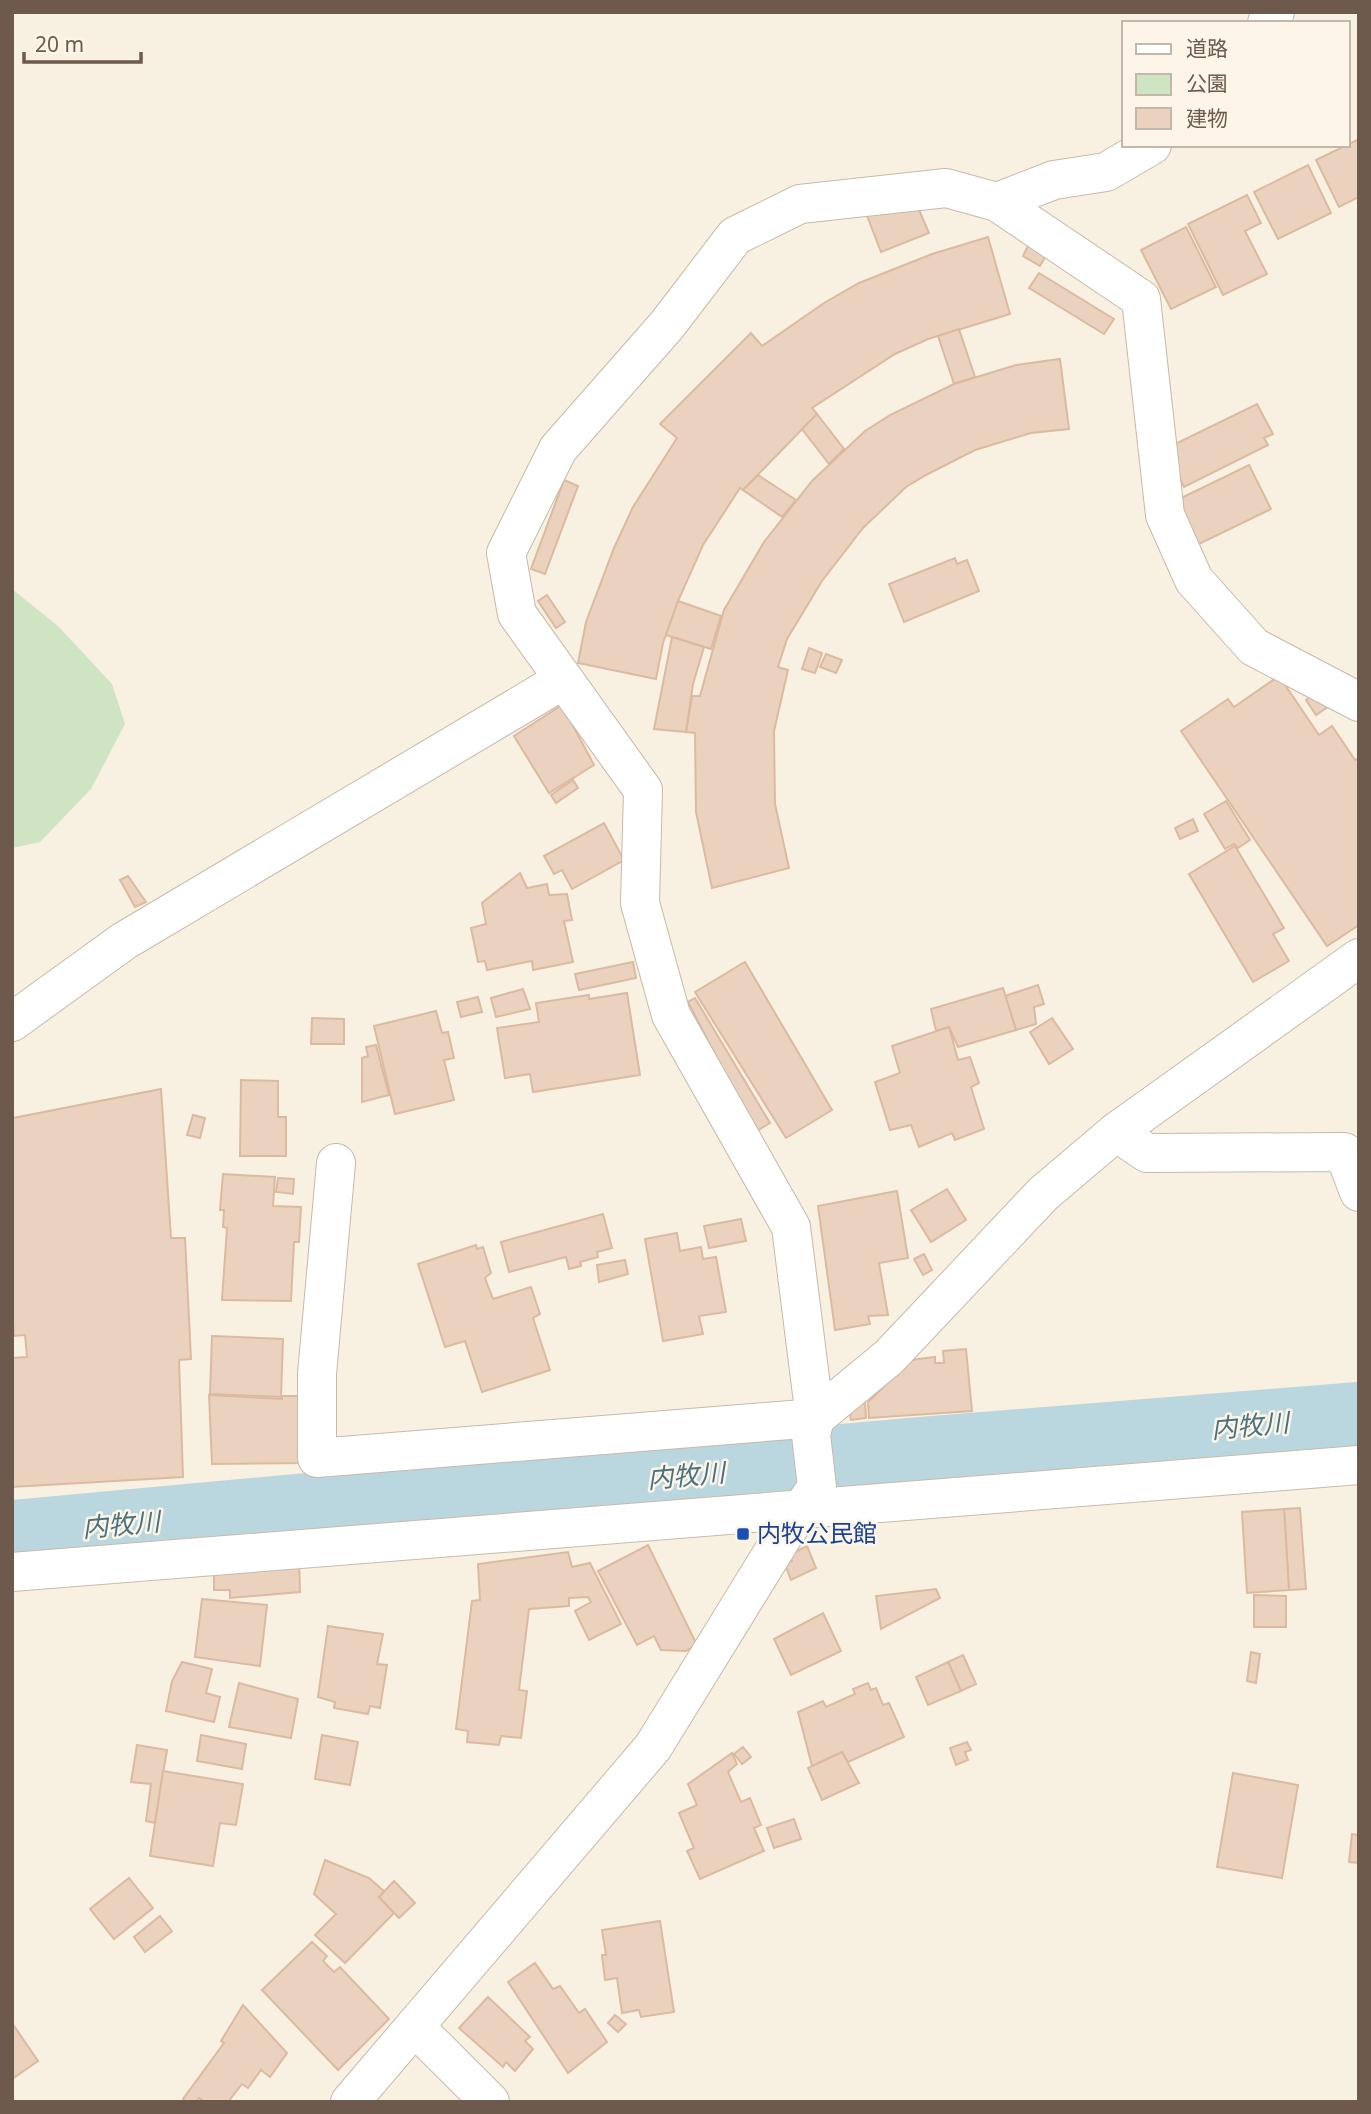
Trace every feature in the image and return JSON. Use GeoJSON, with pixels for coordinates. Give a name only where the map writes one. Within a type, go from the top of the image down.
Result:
{"type":"FeatureCollection","features":[{"type":"Feature","properties":{"kind":"street"},"geometry":{"type":"LineString","coordinates":[[997,202],[1054,180],[1106,172],[1149,147]]}},
{"type":"Feature","properties":{"kind":"street"},"geometry":{"type":"LineString","coordinates":[[349,2102],[653,1747],[809,1499],[813,1426],[791,1227],[671,1015],[640,903],[643,790],[517,614],[506,553],[558,449],[667,325],[735,236],[800,204],[946,188],[997,202],[1141,299],[1165,514],[1194,580],[1254,647],[1359,702]]}},
{"type":"Feature","properties":{"kind":"street"},"geometry":{"type":"LineString","coordinates":[[12,1022],[124,941],[564,680]]}},
{"type":"Feature","properties":{"kind":"street"},"geometry":{"type":"LineString","coordinates":[[336,1163],[317,1374],[317,1458],[813,1426],[888,1357],[1043,1194],[1116,1132],[1359,958]]}},
{"type":"Feature","properties":{"kind":"street"},"geometry":{"type":"LineString","coordinates":[[1116,1132],[1147,1153],[1344,1152],[1359,1192]]}},
{"type":"Feature","properties":{"kind":"street"},"geometry":{"type":"LineString","coordinates":[[12,1572],[809,1499],[1359,1465]]}},
{"type":"Feature","properties":{"kind":"street"},"geometry":{"type":"LineString","coordinates":[[415,2028],[490,2102]]}},
{"type":"Feature","properties":{"kind":"green space"},"geometry":{"type":"Polygon","coordinates":[[[12,589],[58,626],[112,684],[125,724],[91,789],[40,842],[12,848],[12,589]]]}},
{"type":"Feature","properties":{"kind":"building"},"geometry":{"type":"Polygon","coordinates":[[[1359,139],[1359,197],[1339,207],[1316,160],[1343,147],[1350,147],[1350,143],[1359,139]]]}},
{"type":"Feature","properties":{"kind":"building"},"geometry":{"type":"Polygon","coordinates":[[[1308,165],[1331,213],[1278,239],[1254,192],[1308,165]]]}},
{"type":"Feature","properties":{"kind":"building"},"geometry":{"type":"Polygon","coordinates":[[[1247,195],[1261,223],[1245,231],[1267,274],[1223,295],[1188,224],[1247,195]]]}},
{"type":"Feature","properties":{"kind":"building"},"geometry":{"type":"Polygon","coordinates":[[[919,210],[929,233],[881,252],[866,213],[919,210]]]}},
{"type":"Feature","properties":{"kind":"building"},"geometry":{"type":"Polygon","coordinates":[[[1186,227],[1216,287],[1171,309],[1141,250],[1186,227]]]}},
{"type":"Feature","properties":{"kind":"building"},"geometry":{"type":"Polygon","coordinates":[[[988,237],[1010,314],[928,339],[895,354],[812,408],[817,414],[743,490],[740,488],[703,545],[663,643],[656,679],[578,663],[586,622],[614,548],[633,507],[677,438],[660,424],[751,333],[762,346],[824,303],[859,283],[932,254],[988,237]]]}},
{"type":"Feature","properties":{"kind":"building"},"geometry":{"type":"Polygon","coordinates":[[[1029,244],[1047,254],[1040,266],[1023,256],[1029,244]]]}},
{"type":"Feature","properties":{"kind":"building"},"geometry":{"type":"Polygon","coordinates":[[[1039,273],[1114,319],[1104,334],[1029,288],[1039,273]]]}},
{"type":"Feature","properties":{"kind":"building"},"geometry":{"type":"Polygon","coordinates":[[[959,329],[975,377],[954,384],[938,336],[959,329]]]}},
{"type":"Feature","properties":{"kind":"building"},"geometry":{"type":"Polygon","coordinates":[[[1060,359],[1069,429],[1031,433],[975,450],[906,487],[863,528],[822,581],[787,639],[778,667],[788,670],[774,731],[775,804],[789,868],[712,888],[696,812],[695,733],[686,732],[692,696],[700,696],[724,610],[764,542],[812,481],[865,431],[890,415],[954,384],[1016,365],[1060,359]]]}},
{"type":"Feature","properties":{"kind":"building"},"geometry":{"type":"Polygon","coordinates":[[[1257,404],[1273,434],[1264,438],[1268,445],[1184,487],[1165,449],[1257,404]]]}},
{"type":"Feature","properties":{"kind":"building"},"geometry":{"type":"Polygon","coordinates":[[[817,414],[844,449],[829,464],[802,429],[817,414]]]}},
{"type":"Feature","properties":{"kind":"building"},"geometry":{"type":"Polygon","coordinates":[[[1249,465],[1271,509],[1197,545],[1175,501],[1249,465]]]}},
{"type":"Feature","properties":{"kind":"building"},"geometry":{"type":"Polygon","coordinates":[[[758,475],[796,500],[782,517],[743,490],[758,475]]]}},
{"type":"Feature","properties":{"kind":"building"},"geometry":{"type":"Polygon","coordinates":[[[564,480],[578,486],[545,574],[531,569],[564,480]]]}},
{"type":"Feature","properties":{"kind":"building"},"geometry":{"type":"Polygon","coordinates":[[[955,558],[957,564],[967,560],[979,591],[904,622],[889,584],[955,558]]]}},
{"type":"Feature","properties":{"kind":"building"},"geometry":{"type":"Polygon","coordinates":[[[547,595],[565,622],[556,628],[538,601],[547,595]]]}},
{"type":"Feature","properties":{"kind":"building"},"geometry":{"type":"Polygon","coordinates":[[[678,601],[721,616],[711,649],[666,635],[678,601]]]}},
{"type":"Feature","properties":{"kind":"building"},"geometry":{"type":"Polygon","coordinates":[[[672,637],[704,647],[693,684],[686,732],[654,729],[672,637]]]}},
{"type":"Feature","properties":{"kind":"building"},"geometry":{"type":"Polygon","coordinates":[[[809,648],[822,653],[815,673],[802,669],[809,648]]]}},
{"type":"Feature","properties":{"kind":"building"},"geometry":{"type":"Polygon","coordinates":[[[826,654],[842,660],[836,673],[820,667],[826,654]]]}},
{"type":"Feature","properties":{"kind":"building"},"geometry":{"type":"Polygon","coordinates":[[[1279,676],[1319,735],[1332,726],[1355,760],[1359,758],[1359,925],[1327,946],[1181,731],[1228,699],[1234,707],[1279,676]]]}},
{"type":"Feature","properties":{"kind":"building"},"geometry":{"type":"Polygon","coordinates":[[[1322,689],[1332,704],[1316,715],[1306,700],[1322,689]]]}},
{"type":"Feature","properties":{"kind":"building"},"geometry":{"type":"Polygon","coordinates":[[[562,705],[594,765],[549,793],[514,736],[562,705]]]}},
{"type":"Feature","properties":{"kind":"building"},"geometry":{"type":"Polygon","coordinates":[[[573,780],[578,788],[556,803],[551,795],[573,780]]]}},
{"type":"Feature","properties":{"kind":"building"},"geometry":{"type":"Polygon","coordinates":[[[1226,801],[1250,840],[1238,848],[1234,844],[1225,849],[1204,814],[1226,801]]]}},
{"type":"Feature","properties":{"kind":"building"},"geometry":{"type":"Polygon","coordinates":[[[1193,819],[1198,831],[1180,839],[1175,828],[1193,819]]]}},
{"type":"Feature","properties":{"kind":"building"},"geometry":{"type":"Polygon","coordinates":[[[604,823],[624,860],[572,889],[562,870],[554,874],[544,856],[604,823]]]}},
{"type":"Feature","properties":{"kind":"building"},"geometry":{"type":"Polygon","coordinates":[[[1235,846],[1284,928],[1273,934],[1289,961],[1253,982],[1189,874],[1235,846]]]}},
{"type":"Feature","properties":{"kind":"building"},"geometry":{"type":"Polygon","coordinates":[[[520,873],[527,888],[547,884],[549,895],[567,894],[572,920],[564,921],[573,962],[533,970],[532,961],[487,970],[485,961],[478,962],[471,928],[486,924],[482,903],[520,873]]]}},
{"type":"Feature","properties":{"kind":"building"},"geometry":{"type":"Polygon","coordinates":[[[128,876],[146,902],[135,907],[120,880],[128,876]]]}},
{"type":"Feature","properties":{"kind":"building"},"geometry":{"type":"Polygon","coordinates":[[[633,962],[636,978],[579,990],[575,974],[633,962]]]}},
{"type":"Feature","properties":{"kind":"building"},"geometry":{"type":"Polygon","coordinates":[[[745,962],[832,1110],[786,1138],[695,992],[745,962]]]}},
{"type":"Feature","properties":{"kind":"building"},"geometry":{"type":"Polygon","coordinates":[[[1038,985],[1044,1004],[1034,1007],[1036,1024],[1016,1030],[1005,996],[1038,985]]]}},
{"type":"Feature","properties":{"kind":"building"},"geometry":{"type":"Polygon","coordinates":[[[1003,988],[1016,1030],[958,1047],[949,1027],[936,1031],[931,1009],[1003,988]]]}},
{"type":"Feature","properties":{"kind":"building"},"geometry":{"type":"Polygon","coordinates":[[[523,989],[530,1009],[496,1017],[491,998],[523,989]]]}},
{"type":"Feature","properties":{"kind":"building"},"geometry":{"type":"Polygon","coordinates":[[[627,993],[640,1075],[533,1092],[530,1074],[505,1078],[497,1028],[539,1022],[536,1003],[589,995],[589,999],[627,993]]]}},
{"type":"Feature","properties":{"kind":"building"},"geometry":{"type":"Polygon","coordinates":[[[478,997],[482,1012],[461,1017],[457,1002],[478,997]]]}},
{"type":"Feature","properties":{"kind":"building"},"geometry":{"type":"Polygon","coordinates":[[[695,998],[770,1123],[755,1132],[688,1002],[695,998]]]}},
{"type":"Feature","properties":{"kind":"building"},"geometry":{"type":"Polygon","coordinates":[[[436,1011],[442,1033],[448,1032],[454,1058],[444,1060],[454,1100],[395,1114],[374,1026],[436,1011]]]}},
{"type":"Feature","properties":{"kind":"building"},"geometry":{"type":"Polygon","coordinates":[[[312,1018],[344,1019],[344,1044],[311,1044],[312,1018]]]}},
{"type":"Feature","properties":{"kind":"building"},"geometry":{"type":"Polygon","coordinates":[[[1052,1018],[1073,1049],[1049,1064],[1030,1032],[1052,1018]]]}},
{"type":"Feature","properties":{"kind":"building"},"geometry":{"type":"Polygon","coordinates":[[[949,1027],[958,1060],[970,1057],[979,1083],[971,1087],[984,1129],[955,1140],[952,1133],[919,1147],[911,1125],[890,1130],[875,1082],[900,1073],[892,1046],[949,1027]]]}},
{"type":"Feature","properties":{"kind":"building"},"geometry":{"type":"Polygon","coordinates":[[[376,1045],[389,1095],[362,1102],[362,1058],[368,1056],[366,1047],[376,1045]]]}},
{"type":"Feature","properties":{"kind":"building"},"geometry":{"type":"Polygon","coordinates":[[[241,1080],[278,1081],[278,1117],[286,1117],[286,1156],[240,1156],[241,1080]]]}},
{"type":"Feature","properties":{"kind":"building"},"geometry":{"type":"Polygon","coordinates":[[[161,1089],[171,1238],[185,1238],[191,1359],[179,1360],[183,1477],[12,1487],[12,1358],[27,1357],[25,1335],[14,1336],[12,1310],[12,1113],[13,1118],[161,1089]]]}},
{"type":"Feature","properties":{"kind":"building"},"geometry":{"type":"Polygon","coordinates":[[[193,1115],[205,1118],[200,1138],[187,1135],[193,1115]]]}},
{"type":"Feature","properties":{"kind":"building"},"geometry":{"type":"Polygon","coordinates":[[[223,1174],[275,1177],[273,1206],[301,1207],[299,1242],[294,1242],[291,1301],[222,1300],[227,1228],[223,1227],[224,1210],[220,1210],[223,1174]]]}},
{"type":"Feature","properties":{"kind":"building"},"geometry":{"type":"Polygon","coordinates":[[[278,1178],[294,1179],[293,1194],[276,1192],[278,1178]]]}},
{"type":"Feature","properties":{"kind":"building"},"geometry":{"type":"Polygon","coordinates":[[[947,1189],[966,1220],[931,1242],[911,1210],[947,1189]]]}},
{"type":"Feature","properties":{"kind":"building"},"geometry":{"type":"Polygon","coordinates":[[[897,1191],[908,1258],[879,1263],[888,1315],[868,1316],[870,1324],[835,1330],[818,1206],[897,1191]]]}},
{"type":"Feature","properties":{"kind":"building"},"geometry":{"type":"Polygon","coordinates":[[[603,1214],[612,1248],[597,1252],[598,1257],[580,1262],[581,1266],[569,1269],[566,1257],[509,1272],[501,1242],[603,1214]]]}},
{"type":"Feature","properties":{"kind":"building"},"geometry":{"type":"Polygon","coordinates":[[[741,1219],[746,1241],[709,1248],[704,1226],[741,1219]]]}},
{"type":"Feature","properties":{"kind":"building"},"geometry":{"type":"Polygon","coordinates":[[[677,1233],[680,1251],[701,1247],[703,1259],[716,1257],[726,1312],[699,1316],[703,1334],[663,1341],[645,1239],[677,1233]]]}},
{"type":"Feature","properties":{"kind":"building"},"geometry":{"type":"Polygon","coordinates":[[[476,1245],[477,1249],[483,1247],[491,1273],[485,1278],[493,1299],[531,1287],[540,1314],[533,1318],[550,1370],[482,1392],[465,1341],[445,1347],[418,1264],[476,1245]]]}},
{"type":"Feature","properties":{"kind":"building"},"geometry":{"type":"Polygon","coordinates":[[[924,1254],[932,1270],[923,1275],[914,1259],[924,1254]]]}},
{"type":"Feature","properties":{"kind":"building"},"geometry":{"type":"Polygon","coordinates":[[[625,1260],[628,1274],[599,1282],[597,1265],[625,1260]]]}},
{"type":"Feature","properties":{"kind":"building"},"geometry":{"type":"Polygon","coordinates":[[[212,1336],[283,1339],[281,1397],[210,1394],[212,1336]]]}},
{"type":"Feature","properties":{"kind":"building"},"geometry":{"type":"Polygon","coordinates":[[[966,1349],[972,1411],[869,1418],[868,1402],[911,1360],[935,1357],[935,1363],[944,1363],[943,1351],[966,1349]]]}},
{"type":"Feature","properties":{"kind":"building"},"geometry":{"type":"Polygon","coordinates":[[[209,1395],[282,1399],[282,1396],[303,1396],[305,1463],[212,1464],[209,1395]]]}},
{"type":"Feature","properties":{"kind":"building"},"geometry":{"type":"Polygon","coordinates":[[[865,1401],[866,1418],[851,1420],[849,1409],[865,1401]]]}},
{"type":"Feature","properties":{"kind":"building"},"geometry":{"type":"Polygon","coordinates":[[[1300,1508],[1306,1589],[1289,1590],[1284,1509],[1300,1508]]]}},
{"type":"Feature","properties":{"kind":"building"},"geometry":{"type":"Polygon","coordinates":[[[1284,1509],[1289,1590],[1247,1593],[1242,1512],[1284,1509]]]}},
{"type":"Feature","properties":{"kind":"building"},"geometry":{"type":"Polygon","coordinates":[[[648,1545],[697,1645],[686,1651],[661,1650],[654,1636],[637,1645],[598,1571],[648,1545]]]}},
{"type":"Feature","properties":{"kind":"building"},"geometry":{"type":"Polygon","coordinates":[[[807,1546],[816,1568],[791,1580],[785,1564],[792,1561],[789,1555],[807,1546]]]}},
{"type":"Feature","properties":{"kind":"building"},"geometry":{"type":"Polygon","coordinates":[[[568,1552],[572,1567],[590,1563],[621,1624],[589,1640],[575,1611],[591,1602],[588,1597],[569,1598],[569,1606],[529,1609],[519,1690],[527,1691],[521,1738],[501,1736],[499,1745],[467,1742],[468,1731],[456,1729],[472,1601],[480,1600],[478,1564],[568,1552]]]}},
{"type":"Feature","properties":{"kind":"building"},"geometry":{"type":"Polygon","coordinates":[[[299,1560],[300,1592],[230,1598],[230,1590],[214,1590],[214,1568],[299,1560]]]}},
{"type":"Feature","properties":{"kind":"building"},"geometry":{"type":"Polygon","coordinates":[[[936,1589],[940,1598],[881,1629],[876,1596],[936,1589]]]}},
{"type":"Feature","properties":{"kind":"building"},"geometry":{"type":"Polygon","coordinates":[[[1254,1595],[1286,1596],[1286,1627],[1254,1627],[1254,1595]]]}},
{"type":"Feature","properties":{"kind":"building"},"geometry":{"type":"Polygon","coordinates":[[[202,1599],[267,1605],[260,1666],[195,1657],[202,1599]]]}},
{"type":"Feature","properties":{"kind":"building"},"geometry":{"type":"Polygon","coordinates":[[[823,1613],[841,1651],[791,1675],[774,1639],[823,1613]]]}},
{"type":"Feature","properties":{"kind":"building"},"geometry":{"type":"Polygon","coordinates":[[[328,1626],[383,1634],[377,1664],[387,1665],[380,1708],[370,1706],[368,1714],[334,1708],[335,1702],[318,1697],[328,1626]]]}},
{"type":"Feature","properties":{"kind":"building"},"geometry":{"type":"Polygon","coordinates":[[[1251,1652],[1260,1654],[1256,1683],[1247,1681],[1251,1652]]]}},
{"type":"Feature","properties":{"kind":"building"},"geometry":{"type":"Polygon","coordinates":[[[963,1655],[976,1684],[961,1691],[948,1662],[963,1655]]]}},
{"type":"Feature","properties":{"kind":"building"},"geometry":{"type":"Polygon","coordinates":[[[182,1662],[212,1669],[206,1693],[220,1697],[214,1722],[166,1711],[172,1681],[182,1662]]]}},
{"type":"Feature","properties":{"kind":"building"},"geometry":{"type":"Polygon","coordinates":[[[948,1662],[961,1691],[928,1705],[916,1677],[948,1662]]]}},
{"type":"Feature","properties":{"kind":"building"},"geometry":{"type":"Polygon","coordinates":[[[239,1683],[298,1699],[291,1738],[229,1727],[239,1683]]]}},
{"type":"Feature","properties":{"kind":"building"},"geometry":{"type":"Polygon","coordinates":[[[868,1683],[871,1690],[876,1688],[883,1705],[889,1703],[904,1737],[848,1762],[842,1752],[812,1766],[798,1712],[823,1701],[826,1707],[855,1694],[853,1689],[868,1683]]]}},
{"type":"Feature","properties":{"kind":"building"},"geometry":{"type":"Polygon","coordinates":[[[201,1735],[246,1744],[242,1769],[197,1761],[201,1735]]]}},
{"type":"Feature","properties":{"kind":"building"},"geometry":{"type":"Polygon","coordinates":[[[322,1735],[358,1742],[350,1785],[315,1779],[322,1735]]]}},
{"type":"Feature","properties":{"kind":"building"},"geometry":{"type":"Polygon","coordinates":[[[967,1742],[971,1750],[965,1752],[968,1760],[956,1765],[950,1748],[967,1742]]]}},
{"type":"Feature","properties":{"kind":"building"},"geometry":{"type":"Polygon","coordinates":[[[137,1745],[167,1750],[155,1823],[146,1821],[151,1784],[131,1782],[137,1745]]]}},
{"type":"Feature","properties":{"kind":"building"},"geometry":{"type":"Polygon","coordinates":[[[743,1747],[751,1757],[742,1764],[734,1754],[743,1747]]]}},
{"type":"Feature","properties":{"kind":"building"},"geometry":{"type":"Polygon","coordinates":[[[842,1752],[859,1783],[822,1800],[808,1768],[842,1752]]]}},
{"type":"Feature","properties":{"kind":"building"},"geometry":{"type":"Polygon","coordinates":[[[732,1753],[737,1764],[728,1772],[741,1802],[750,1798],[761,1825],[754,1828],[764,1851],[700,1879],[687,1851],[694,1848],[679,1813],[697,1805],[688,1784],[732,1753]]]}},
{"type":"Feature","properties":{"kind":"building"},"geometry":{"type":"Polygon","coordinates":[[[163,1771],[243,1784],[236,1825],[220,1823],[213,1866],[150,1856],[163,1771]]]}},
{"type":"Feature","properties":{"kind":"building"},"geometry":{"type":"Polygon","coordinates":[[[1233,1773],[1298,1785],[1282,1878],[1217,1867],[1233,1773]]]}},
{"type":"Feature","properties":{"kind":"building"},"geometry":{"type":"Polygon","coordinates":[[[794,1819],[801,1839],[774,1848],[767,1828],[794,1819]]]}},
{"type":"Feature","properties":{"kind":"building"},"geometry":{"type":"Polygon","coordinates":[[[1352,1834],[1359,1835],[1359,1863],[1349,1862],[1352,1834]]]}},
{"type":"Feature","properties":{"kind":"building"},"geometry":{"type":"Polygon","coordinates":[[[325,1860],[369,1878],[385,1892],[379,1897],[394,1913],[345,1963],[315,1935],[336,1914],[314,1894],[325,1860]]]}},
{"type":"Feature","properties":{"kind":"building"},"geometry":{"type":"Polygon","coordinates":[[[129,1878],[153,1908],[114,1939],[90,1909],[129,1878]]]}},
{"type":"Feature","properties":{"kind":"building"},"geometry":{"type":"Polygon","coordinates":[[[394,1881],[415,1903],[399,1918],[379,1897],[394,1881]]]}},
{"type":"Feature","properties":{"kind":"building"},"geometry":{"type":"Polygon","coordinates":[[[160,1916],[172,1931],[145,1952],[134,1937],[160,1916]]]}},
{"type":"Feature","properties":{"kind":"building"},"geometry":{"type":"Polygon","coordinates":[[[660,1921],[674,2012],[641,2017],[639,2010],[622,2013],[617,1978],[605,1980],[602,1955],[606,1955],[602,1930],[660,1921]]]}},
{"type":"Feature","properties":{"kind":"building"},"geometry":{"type":"Polygon","coordinates":[[[312,1942],[327,1956],[323,1961],[334,1972],[340,1967],[389,2019],[338,2070],[262,1990],[312,1942]]]}},
{"type":"Feature","properties":{"kind":"building"},"geometry":{"type":"Polygon","coordinates":[[[535,1963],[553,1989],[560,1986],[579,2013],[585,2009],[607,2042],[568,2073],[508,1982],[535,1963]]]}},
{"type":"Feature","properties":{"kind":"building"},"geometry":{"type":"Polygon","coordinates":[[[488,1997],[530,2037],[525,2041],[533,2049],[515,2071],[506,2062],[503,2067],[459,2028],[488,1997]]]}},
{"type":"Feature","properties":{"kind":"building"},"geometry":{"type":"Polygon","coordinates":[[[243,2005],[287,2053],[270,2077],[261,2070],[248,2088],[242,2084],[228,2102],[205,2102],[199,2098],[196,2102],[186,2102],[183,2099],[224,2043],[221,2041],[243,2005]]]}},
{"type":"Feature","properties":{"kind":"building"},"geometry":{"type":"Polygon","coordinates":[[[615,2015],[626,2024],[618,2032],[608,2023],[615,2015]]]}},
{"type":"Feature","properties":{"kind":"building"},"geometry":{"type":"Polygon","coordinates":[[[12,2023],[38,2061],[12,2079],[12,2023]]]}},
{"type":"Feature","properties":{"kind":"waterway","name":"内牧川"},"geometry":{"type":"LineString","coordinates":[[12,1535],[907,1453],[1359,1417]]}},
{"type":"Feature","properties":{"kind":"place","name":"内牧公民館"},"geometry":{"type":"Point","coordinates":[743,1534]}}]}
